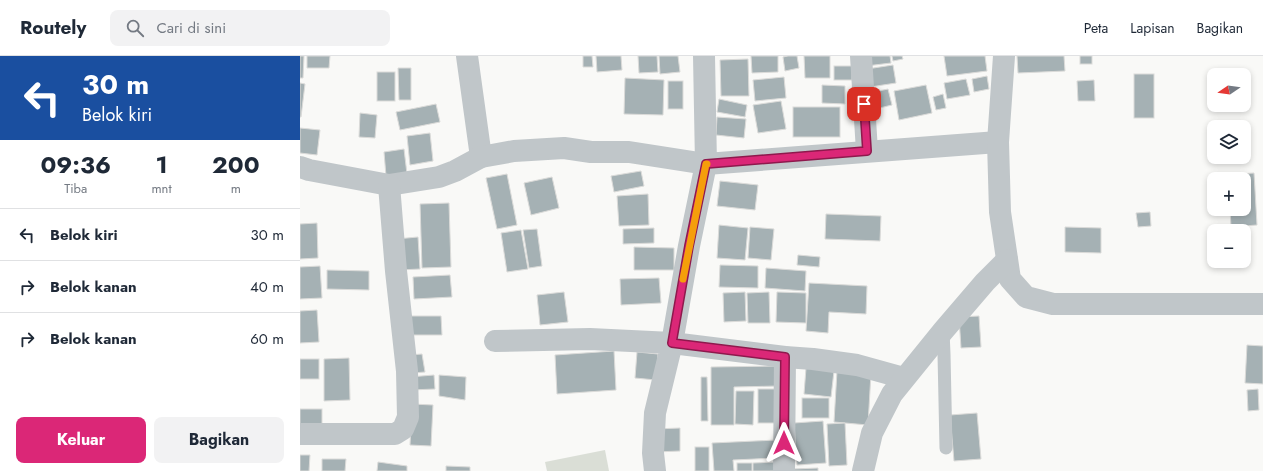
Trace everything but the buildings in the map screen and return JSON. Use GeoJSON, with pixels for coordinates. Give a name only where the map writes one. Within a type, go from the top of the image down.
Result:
{"type":"FeatureCollection","features":[{"type":"Feature","properties":{"kind":"street"},"geometry":{"type":"LineString","coordinates":[[467,56],[481,157]]}},
{"type":"Feature","properties":{"kind":"street"},"geometry":{"type":"LineString","coordinates":[[655,471],[653,453],[654,412],[672,343],[689,246],[706,164],[704,56]]}},
{"type":"Feature","properties":{"kind":"street"},"geometry":{"type":"LineString","coordinates":[[860,56],[867,151]]}},
{"type":"Feature","properties":{"kind":"street"},"geometry":{"type":"LineString","coordinates":[[1004,56],[998,142],[1000,212],[1010,279],[1026,297],[1053,304],[1263,304]]}},
{"type":"Feature","properties":{"kind":"street"},"geometry":{"type":"LineString","coordinates":[[300,167],[328,174],[389,185],[439,177],[455,172],[481,157],[514,151],[564,148],[591,152],[629,152],[706,164],[998,142]]}},
{"type":"Feature","properties":{"kind":"street"},"geometry":{"type":"LineString","coordinates":[[300,434],[395,434],[403,429],[408,417],[407,372],[396,271],[389,185]]}},
{"type":"Feature","properties":{"kind":"street"},"geometry":{"type":"LineString","coordinates":[[863,471],[872,433],[892,394],[985,282],[1007,260]]}},
{"type":"Feature","properties":{"kind":"street"},"geometry":{"type":"LineString","coordinates":[[495,341],[590,339],[672,343],[857,365],[904,378]]}},
{"type":"Feature","properties":{"kind":"street"},"geometry":{"type":"LineString","coordinates":[[784,471],[785,357]]}},
{"type":"Feature","properties":{"kind":"lane"},"geometry":{"type":"LineString","coordinates":[[943,331],[946,448]]}},
{"type":"Feature","properties":{"kind":"shaded area"},"geometry":{"type":"Polygon","coordinates":[[[605,450],[609,471],[547,471],[545,462],[605,450]]]}},
{"type":"Feature","properties":{"kind":"slow traffic"},"geometry":{"type":"LineString","coordinates":[[683,279],[707,164]]}},
{"type":"Feature","properties":{"kind":"route"},"geometry":{"type":"LineString","coordinates":[[784,443],[785,357],[672,343],[689,246],[706,164],[867,151],[864,104]]}}]}
